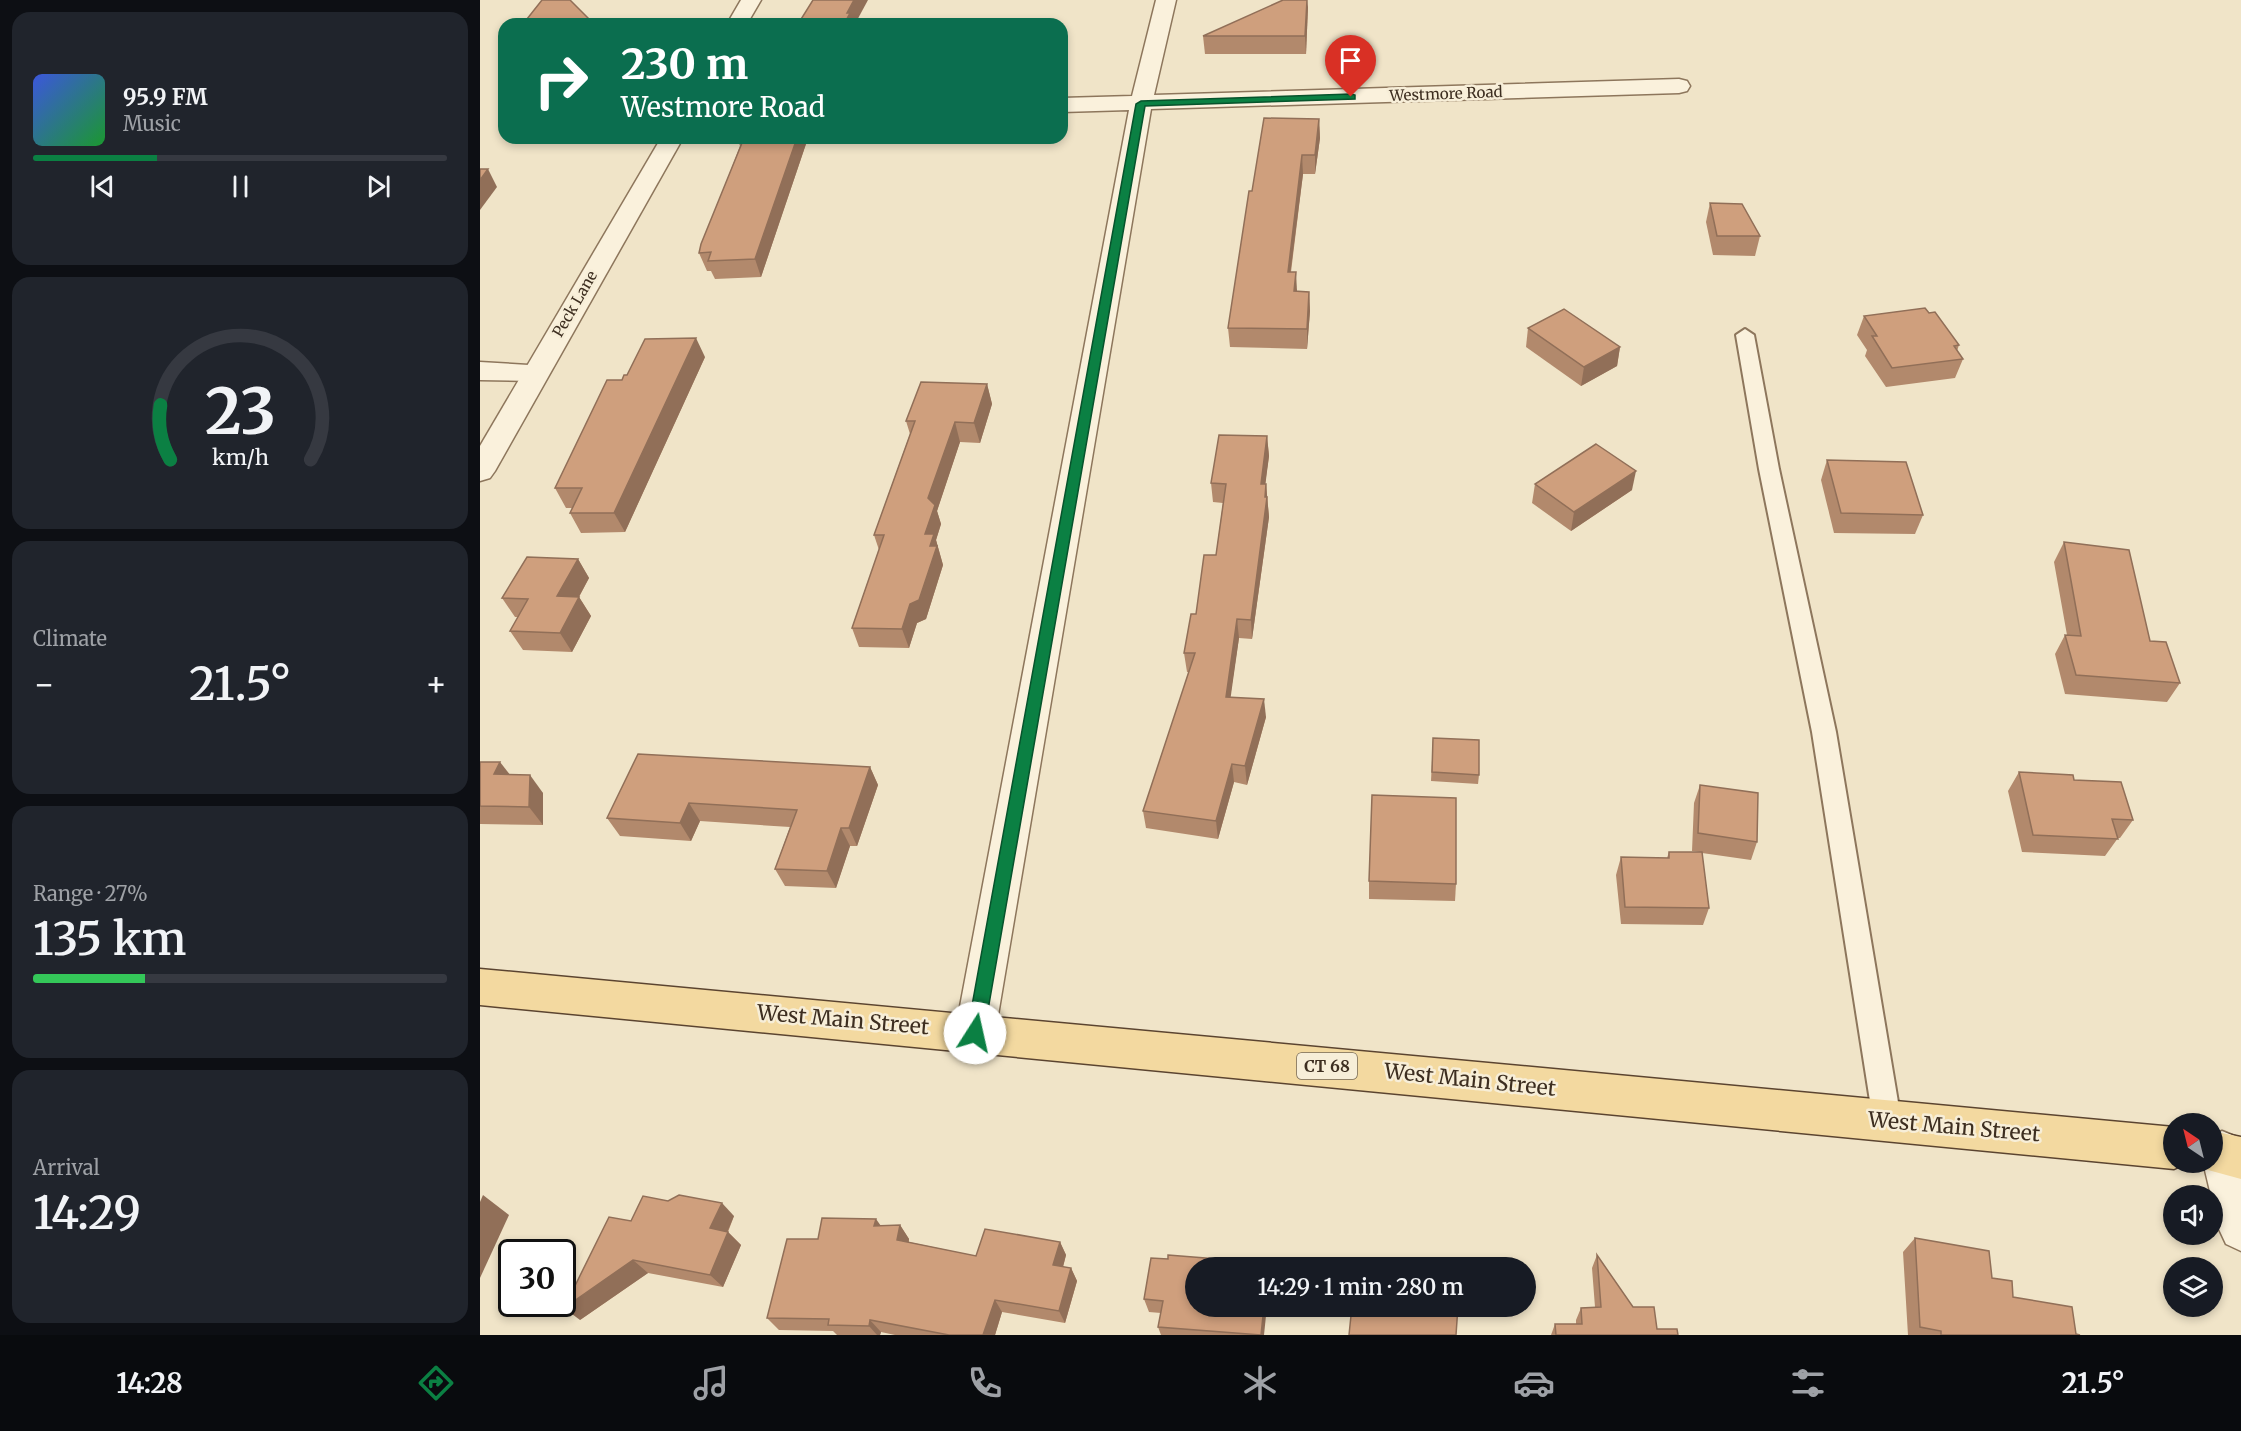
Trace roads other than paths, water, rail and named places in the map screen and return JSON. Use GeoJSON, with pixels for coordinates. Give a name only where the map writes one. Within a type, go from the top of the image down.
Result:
{"type":"FeatureCollection","features":[{"type":"Feature","properties":{"kind":"main road","name":"West Main Street"},"geometry":{"type":"LineString","coordinates":[[480,987],[2163,1147]]}},
{"type":"Feature","properties":{"kind":"street"},"geometry":{"type":"LineString","coordinates":[[740,18],[751,0]]}},
{"type":"Feature","properties":{"kind":"street"},"geometry":{"type":"LineString","coordinates":[[975,1033],[1141,104],[1166,0]]}},
{"type":"Feature","properties":{"kind":"street","name":"Westmore Road"},"geometry":{"type":"LineString","coordinates":[[1068,105],[1679,86]]}},
{"type":"Feature","properties":{"kind":"street","name":"Peck Lane"},"geometry":{"type":"LineString","coordinates":[[480,471],[668,144]]}},
{"type":"Feature","properties":{"kind":"street"},"geometry":{"type":"LineString","coordinates":[[480,371],[535,372]]}},
{"type":"Feature","properties":{"kind":"street"},"geometry":{"type":"LineString","coordinates":[[2225,1154],[2241,1229]]}},
{"type":"Feature","properties":{"kind":"lane"},"geometry":{"type":"LineString","coordinates":[[1744,334],[1769,469],[1824,732],[1887,1120]]}}]}
